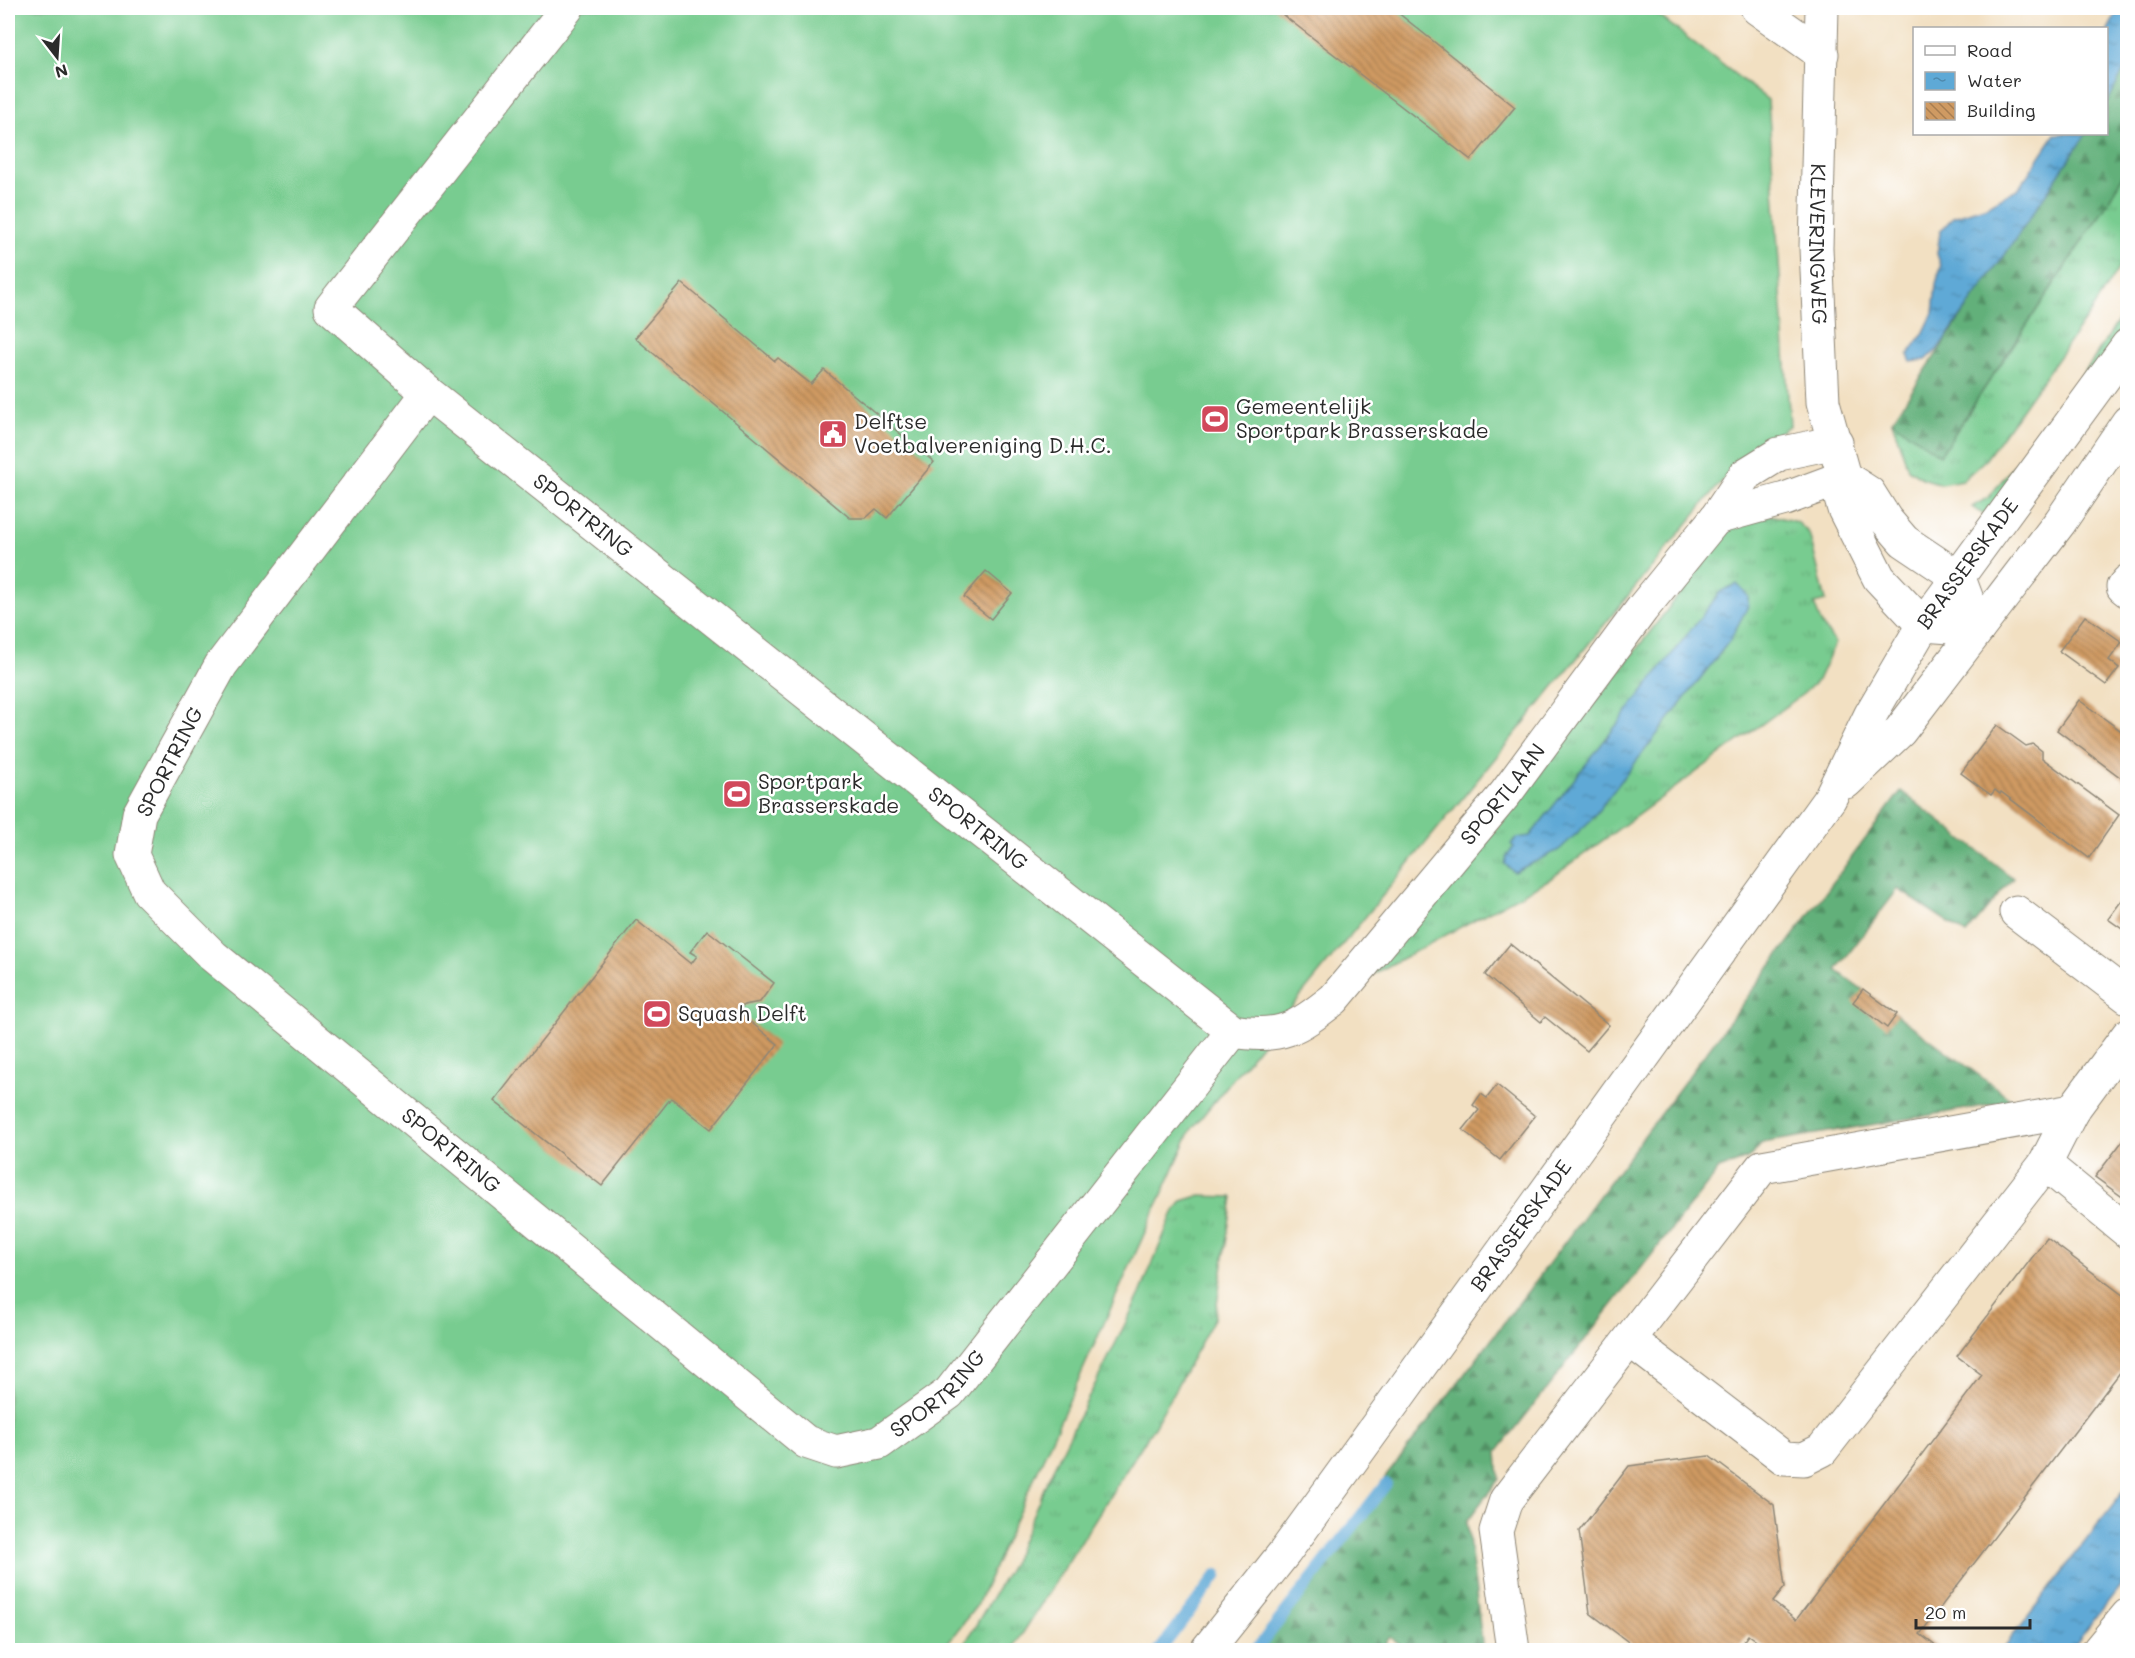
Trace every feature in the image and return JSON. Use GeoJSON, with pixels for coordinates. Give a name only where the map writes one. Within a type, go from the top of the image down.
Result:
{"type":"FeatureCollection","features":[{"type":"Feature","properties":{"kind":"street"},"geometry":{"type":"LineString","coordinates":[[428,393],[331,309],[567,8]]}},
{"type":"Feature","properties":{"kind":"street"},"geometry":{"type":"LineString","coordinates":[[1757,8],[1822,54]]}},
{"type":"Feature","properties":{"kind":"street","name":"KLEVERINGWEG"},"geometry":{"type":"LineString","coordinates":[[1822,8],[1816,248],[1823,402],[1844,477],[1842,500],[1844,509],[1879,578],[1923,625]]}},
{"type":"Feature","properties":{"kind":"street","name":"BRASSERSKADE"},"geometry":{"type":"LineString","coordinates":[[1208,1650],[1285,1552],[1830,798],[1871,714],[1923,625],[2127,345]]}},
{"type":"Feature","properties":{"kind":"street","name":"SPORTRING"},"geometry":{"type":"LineString","coordinates":[[428,393],[1246,1033],[949,1393],[879,1443],[836,1452],[806,1442],[213,956],[149,892],[132,855],[139,814],[221,665],[428,393]]}},
{"type":"Feature","properties":{"kind":"street"},"geometry":{"type":"LineString","coordinates":[[2073,419],[2122,440]]}},
{"type":"Feature","properties":{"kind":"street","name":"BRASSERSKADE"},"geometry":{"type":"LineString","coordinates":[[1830,798],[1900,731],[2122,440]]}},
{"type":"Feature","properties":{"kind":"street","name":"SPORTLAAN"},"geometry":{"type":"LineString","coordinates":[[1246,1033],[1287,1030],[1310,1018],[1334,999],[1506,793],[1642,609],[1716,518],[1745,475],[1779,454],[1836,442]]}},
{"type":"Feature","properties":{"kind":"street"},"geometry":{"type":"LineString","coordinates":[[1716,518],[1785,500],[1844,477],[1869,493],[1886,520],[1904,541],[1959,578],[1978,629],[1923,625]]}},
{"type":"Feature","properties":{"kind":"street"},"geometry":{"type":"LineString","coordinates":[[2127,581],[2123,587],[2127,591]]}},
{"type":"Feature","properties":{"kind":"street"},"geometry":{"type":"LineString","coordinates":[[2016,912],[2127,997]]}},
{"type":"Feature","properties":{"kind":"street"},"geometry":{"type":"LineString","coordinates":[[1630,1340],[1784,1458],[1804,1459],[1822,1450],[2046,1164],[2073,1111],[2127,1035]]}},
{"type":"Feature","properties":{"kind":"street"},"geometry":{"type":"LineString","coordinates":[[1513,1650],[1496,1532],[1506,1500],[1762,1167],[2073,1111]]}},
{"type":"Feature","properties":{"kind":"street"},"geometry":{"type":"LineString","coordinates":[[2046,1164],[2127,1232]]}},
{"type":"Feature","properties":{"kind":"street"},"geometry":{"type":"LineString","coordinates":[[2099,1650],[2127,1615]]}},
{"type":"Feature","properties":{"kind":"green space","name":"Sportpark Brasserskade"},"geometry":{"type":"Polygon","coordinates":[[[8,8],[1649,8],[1768,100],[1790,425],[1740,459],[1191,1130],[977,1605],[942,1650],[8,1650],[8,8]]]}},
{"type":"Feature","properties":{"kind":"green space"},"geometry":{"type":"Polygon","coordinates":[[[2127,27],[2127,165],[2113,195],[1940,455],[1892,421],[2026,219],[2070,135],[2108,135],[2108,65],[2127,27]]]}},
{"type":"Feature","properties":{"kind":"green space"},"geometry":{"type":"Polygon","coordinates":[[[2127,165],[2127,255],[2090,313],[1986,459],[1963,480],[1941,484],[1922,478],[1908,469],[1892,421],[1941,454],[2113,195],[2127,165]]]}},
{"type":"Feature","properties":{"kind":"green space"},"geometry":{"type":"Polygon","coordinates":[[[2127,307],[2127,327],[2050,436],[2044,426],[2093,360],[2127,307]]]}},
{"type":"Feature","properties":{"kind":"green space"},"geometry":{"type":"Polygon","coordinates":[[[2027,448],[2029,457],[1992,520],[1972,507],[1989,497],[2027,448]]]}},
{"type":"Feature","properties":{"kind":"green space"},"geometry":{"type":"Polygon","coordinates":[[[1770,515],[1797,522],[1809,533],[1826,601],[1814,604],[1822,625],[1835,643],[1818,680],[1803,694],[1550,879],[1364,979],[1479,851],[1731,528],[1770,515]]]}},
{"type":"Feature","properties":{"kind":"green space"},"geometry":{"type":"Polygon","coordinates":[[[1901,791],[2013,878],[1966,934],[1898,889],[1836,970],[2014,1101],[1762,1143],[1750,1158],[1719,1169],[1497,1452],[1499,1479],[1467,1521],[1483,1650],[1408,1650],[1390,1637],[1380,1650],[1253,1650],[1535,1282],[1901,791]]]}},
{"type":"Feature","properties":{"kind":"green space"},"geometry":{"type":"Polygon","coordinates":[[[1198,1196],[1233,1197],[1215,1317],[1155,1425],[1012,1650],[961,1650],[1012,1564],[1047,1481],[1140,1294],[1172,1215],[1182,1201],[1198,1196]]]}},
{"type":"Feature","properties":{"kind":"water"},"geometry":{"type":"Polygon","coordinates":[[[2119,8],[2127,8],[2127,64],[2108,101],[2108,30],[2119,8]]]}},
{"type":"Feature","properties":{"kind":"water"},"geometry":{"type":"Polygon","coordinates":[[[2054,135],[2085,135],[1937,350],[1926,360],[1911,362],[1908,355],[1923,334],[1933,313],[1936,284],[1941,266],[1937,254],[1940,232],[1953,217],[1987,206],[2019,188],[2054,135]]]}},
{"type":"Feature","properties":{"kind":"water"},"geometry":{"type":"Polygon","coordinates":[[[1737,584],[1748,596],[1748,606],[1730,640],[1591,820],[1559,850],[1514,872],[1505,864],[1507,855],[1514,847],[1511,844],[1517,838],[1530,836],[1721,591],[1737,584]]]}},
{"type":"Feature","properties":{"kind":"water"},"geometry":{"type":"Polygon","coordinates":[[[2127,1487],[2127,1577],[2071,1650],[2002,1650],[2127,1487]]]}},
{"type":"Feature","properties":{"kind":"building"},"geometry":{"type":"Polygon","coordinates":[[[1274,8],[1392,8],[1515,107],[1471,160],[1274,8]]]}},
{"type":"Feature","properties":{"kind":"building"},"geometry":{"type":"Polygon","coordinates":[[[682,283],[775,361],[778,358],[811,384],[824,370],[934,462],[887,518],[876,509],[866,518],[850,518],[635,338],[682,283]]]}},
{"type":"Feature","properties":{"kind":"building"},"geometry":{"type":"Polygon","coordinates":[[[986,571],[1012,593],[991,619],[964,597],[986,571]]]}},
{"type":"Feature","properties":{"kind":"building"},"geometry":{"type":"Polygon","coordinates":[[[2085,616],[2122,642],[2109,660],[2119,668],[2106,685],[2059,651],[2085,616]]]}},
{"type":"Feature","properties":{"kind":"building"},"geometry":{"type":"Polygon","coordinates":[[[2079,700],[2128,736],[2128,783],[2057,730],[2079,700]]]}},
{"type":"Feature","properties":{"kind":"building"},"geometry":{"type":"Polygon","coordinates":[[[1997,725],[2026,746],[2033,744],[2042,751],[2042,758],[2119,815],[2089,858],[2001,792],[2000,794],[1995,790],[1991,795],[1961,773],[1997,725]]]}},
{"type":"Feature","properties":{"kind":"building"},"geometry":{"type":"Polygon","coordinates":[[[2128,892],[2128,933],[2108,919],[2128,892]]]}},
{"type":"Feature","properties":{"kind":"building"},"geometry":{"type":"Polygon","coordinates":[[[636,920],[691,964],[697,956],[690,952],[707,930],[774,983],[760,1002],[744,1005],[738,1012],[778,1044],[711,1129],[671,1098],[602,1186],[494,1101],[636,920]]]}},
{"type":"Feature","properties":{"kind":"building"},"geometry":{"type":"Polygon","coordinates":[[[1510,944],[1609,1025],[1587,1051],[1545,1017],[1541,1022],[1485,975],[1510,944]]]}},
{"type":"Feature","properties":{"kind":"building"},"geometry":{"type":"Polygon","coordinates":[[[1863,989],[1897,1014],[1887,1028],[1853,1002],[1863,989]]]}},
{"type":"Feature","properties":{"kind":"building"},"geometry":{"type":"Polygon","coordinates":[[[1497,1085],[1535,1116],[1500,1160],[1463,1130],[1479,1110],[1473,1105],[1481,1094],[1487,1098],[1497,1085]]]}},
{"type":"Feature","properties":{"kind":"building"},"geometry":{"type":"Polygon","coordinates":[[[2128,1134],[2128,1201],[2095,1177],[2128,1134]]]}},
{"type":"Feature","properties":{"kind":"building"},"geometry":{"type":"Polygon","coordinates":[[[2047,1238],[2128,1299],[2128,1362],[1920,1634],[1941,1650],[1769,1650],[1748,1635],[1737,1650],[1639,1650],[1590,1613],[1579,1531],[1629,1466],[1709,1456],[1774,1505],[1785,1587],[1773,1602],[1796,1620],[1982,1375],[1957,1356],[2047,1238]]]}},
{"type":"Feature","properties":{"kind":"waterway"},"geometry":{"type":"LineString","coordinates":[[1256,1650],[1386,1484]]}},
{"type":"Feature","properties":{"kind":"waterway"},"geometry":{"type":"LineString","coordinates":[[1160,1650],[1217,1575]]}},
{"type":"Feature","properties":{"kind":"place","name":"Gemeentelijk Sportpark Brasserskade"},"geometry":{"type":"Point","coordinates":[1215,419]}},
{"type":"Feature","properties":{"kind":"place","name":"Delftse Voetbalvereniging D.H.C."},"geometry":{"type":"Point","coordinates":[833,434]}},
{"type":"Feature","properties":{"kind":"place","name":"Sportpark Brasserskade"},"geometry":{"type":"Point","coordinates":[737,794]}},
{"type":"Feature","properties":{"kind":"place","name":"Squash Delft"},"geometry":{"type":"Point","coordinates":[657,1014]}}]}
